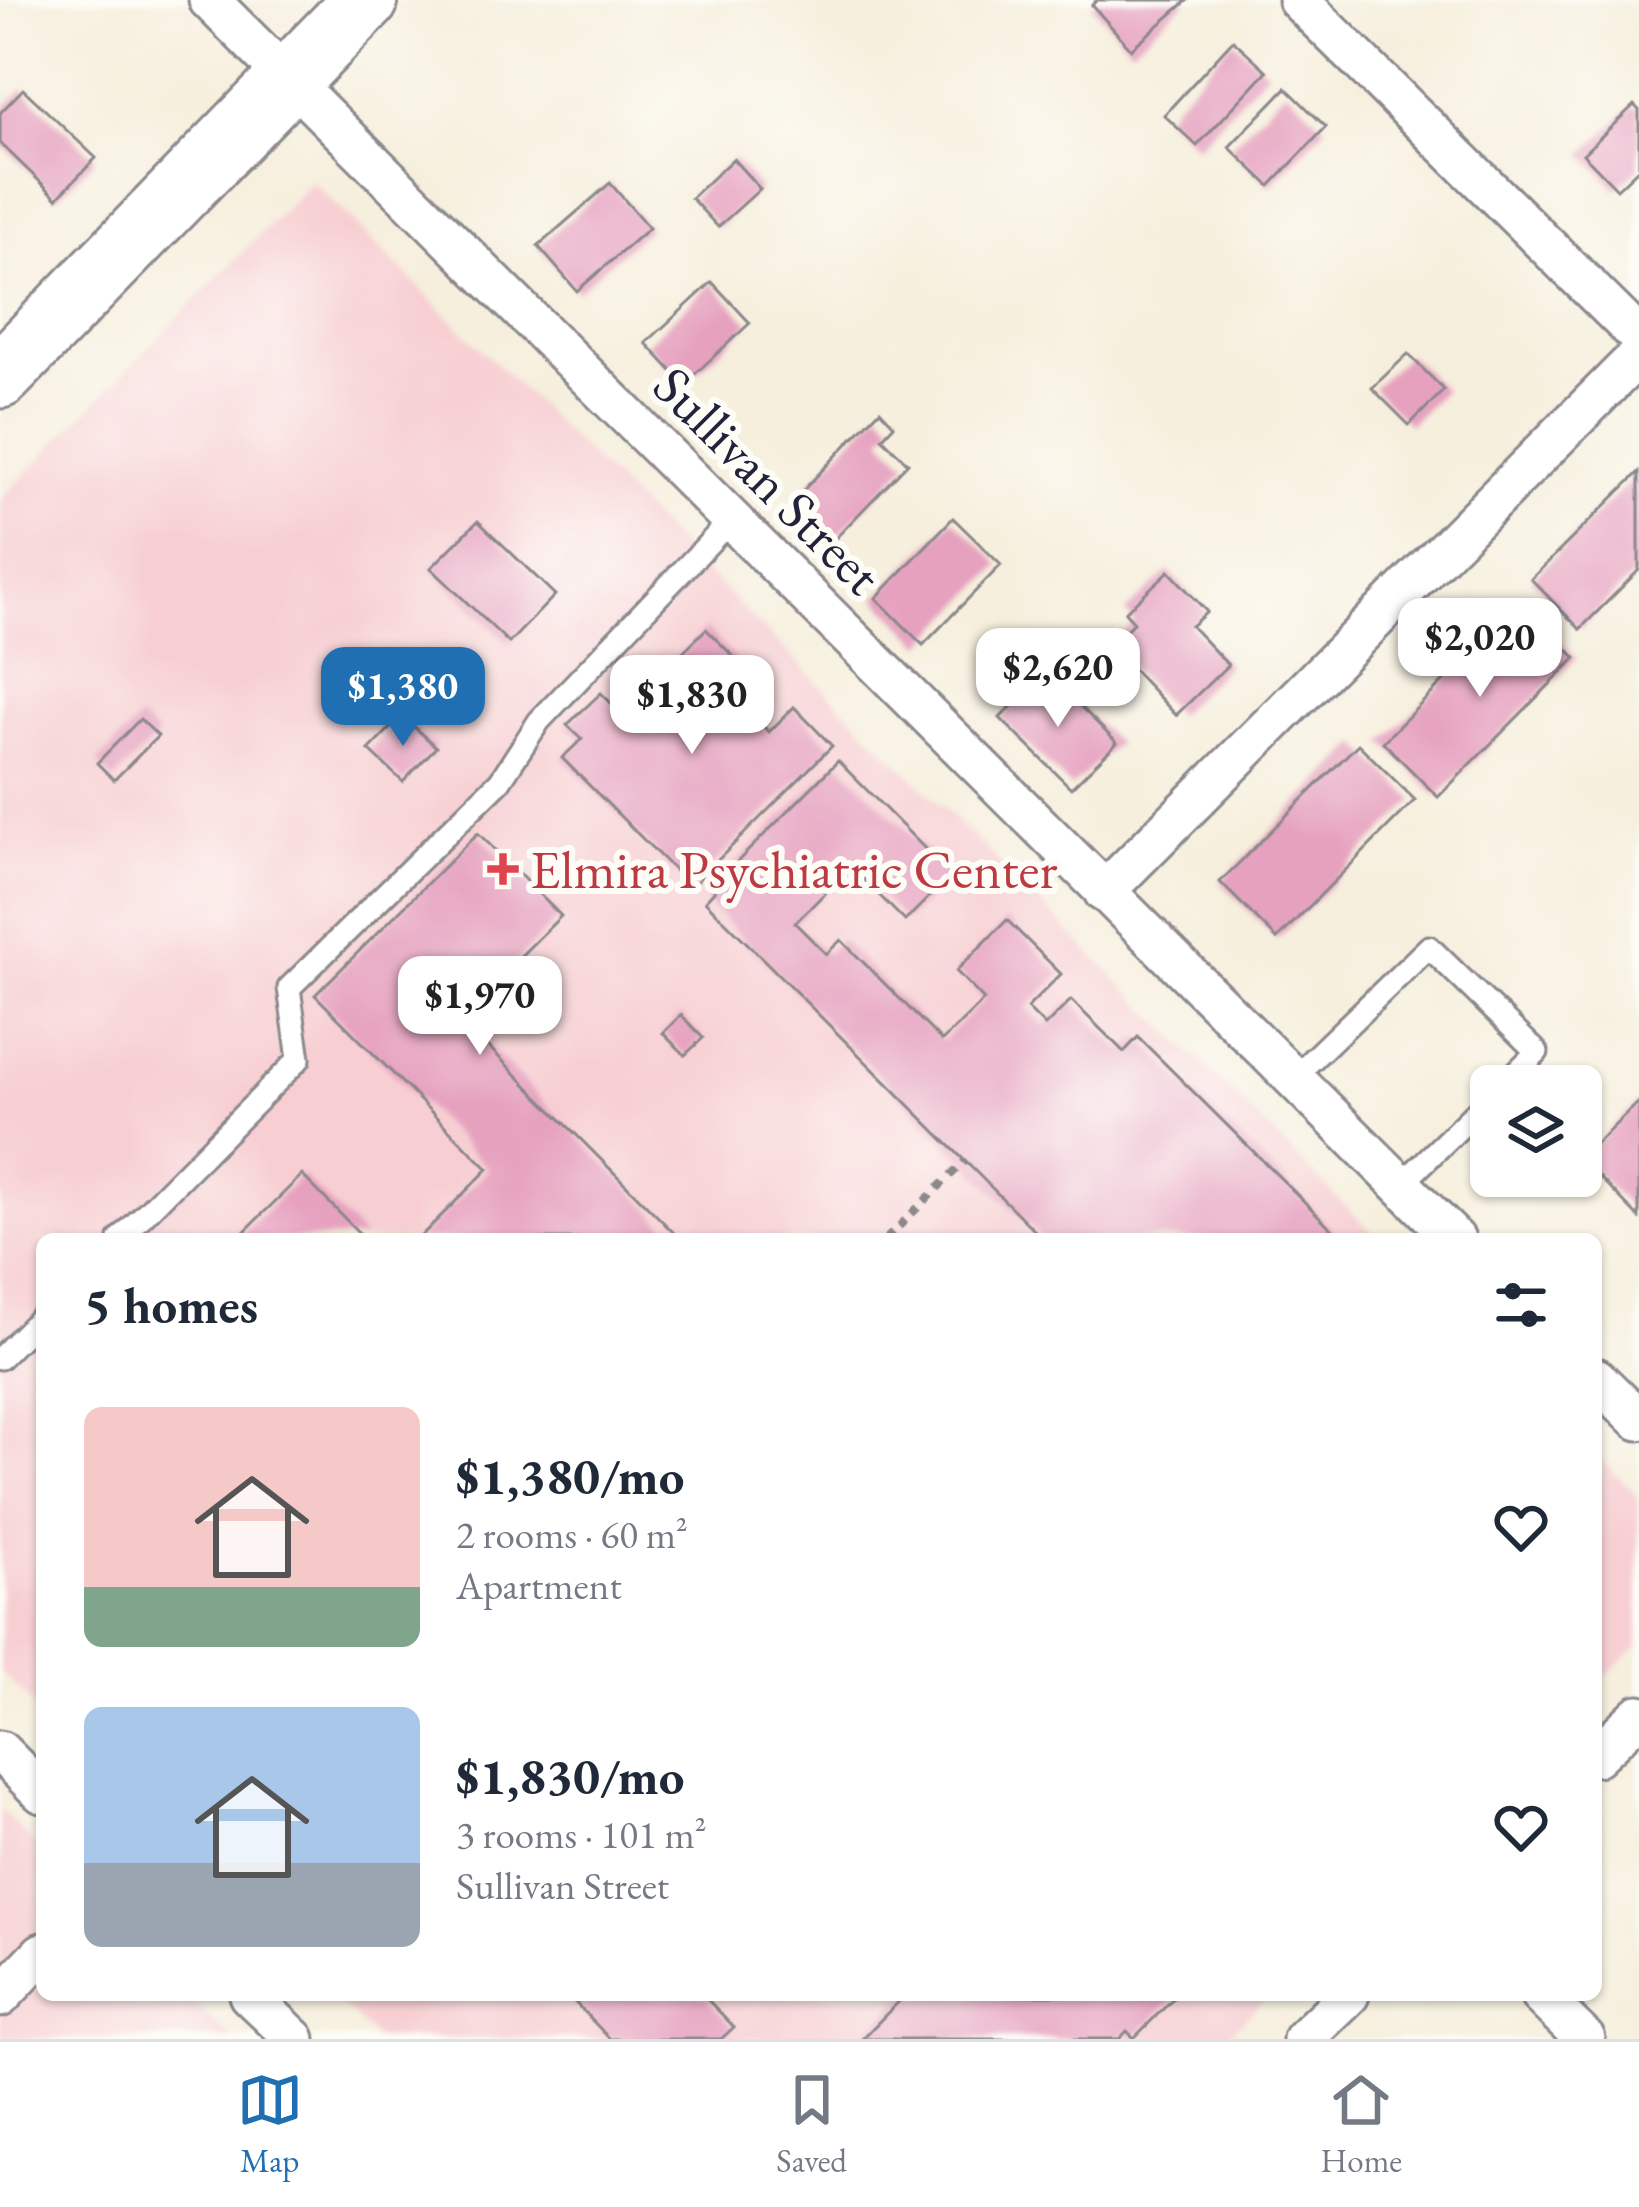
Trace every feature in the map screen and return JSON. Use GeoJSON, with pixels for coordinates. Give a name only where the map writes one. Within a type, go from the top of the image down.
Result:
{"type":"FeatureCollection","features":[{"type":"Feature","properties":{"kind":"main road"},"geometry":{"type":"LineString","coordinates":[[0,376],[366,0]]}},
{"type":"Feature","properties":{"kind":"street","name":"Sullivan Street"},"geometry":{"type":"LineString","coordinates":[[208,0],[1449,1233]]}},
{"type":"Feature","properties":{"kind":"street"},"geometry":{"type":"LineString","coordinates":[[1298,0],[1639,338]]}},
{"type":"Feature","properties":{"kind":"street"},"geometry":{"type":"LineString","coordinates":[[1104,892],[1639,355]]}},
{"type":"Feature","properties":{"kind":"street"},"geometry":{"type":"LineString","coordinates":[[1602,1384],[1639,1420]]}},
{"type":"Feature","properties":{"kind":"street"},"geometry":{"type":"LineString","coordinates":[[1602,1750],[1639,1715]]}},
{"type":"Feature","properties":{"kind":"street"},"geometry":{"type":"LineString","coordinates":[[0,1751],[36,1787]]}},
{"type":"Feature","properties":{"kind":"street"},"geometry":{"type":"LineString","coordinates":[[0,1997],[36,1960]]}},
{"type":"Feature","properties":{"kind":"street"},"geometry":{"type":"LineString","coordinates":[[255,2001],[295,2039]]}},
{"type":"Feature","properties":{"kind":"street"},"geometry":{"type":"LineString","coordinates":[[1303,2039],[1342,2001]]}},
{"type":"Feature","properties":{"kind":"street"},"geometry":{"type":"LineString","coordinates":[[1546,2001],[1585,2039]]}},
{"type":"Feature","properties":{"kind":"lane"},"geometry":{"type":"LineString","coordinates":[[126,1233],[299,1059],[289,988],[500,781],[539,721],[731,520]]}},
{"type":"Feature","properties":{"kind":"lane"},"geometry":{"type":"LineString","coordinates":[[1293,1078],[1429,946],[1537,1052],[1524,1065]]}},
{"type":"Feature","properties":{"kind":"lane"},"geometry":{"type":"LineString","coordinates":[[1401,1185],[1470,1118]]}},
{"type":"Feature","properties":{"kind":"lane"},"geometry":{"type":"LineString","coordinates":[[0,1358],[36,1322]]}},
{"type":"Feature","properties":{"kind":"path"},"geometry":{"type":"LineString","coordinates":[[892,1233],[965,1161]]}},
{"type":"Feature","properties":{"kind":"shaded area","name":"Elmira Psychiatric Center"},"geometry":{"type":"Polygon","coordinates":[[[312,181],[1373,1233],[36,1233],[36,1707],[0,1672],[0,500],[312,181]]]}},
{"type":"Feature","properties":{"kind":"shaded area"},"geometry":{"type":"Polygon","coordinates":[[[1602,1460],[1639,1497],[1639,1645],[1602,1680],[1602,1460]]]}},
{"type":"Feature","properties":{"kind":"shaded area"},"geometry":{"type":"Polygon","coordinates":[[[0,1809],[36,1845],[36,2001],[194,2001],[232,2039],[0,2039],[0,1809]]]}},
{"type":"Feature","properties":{"kind":"shaded area"},"geometry":{"type":"Polygon","coordinates":[[[337,2001],[1263,2001],[1223,2039],[376,2039],[337,2001]]]}},
{"type":"Feature","properties":{"kind":"building"},"geometry":{"type":"Polygon","coordinates":[[[1097,0],[1188,0],[1131,49],[1092,5],[1097,0]]]}},
{"type":"Feature","properties":{"kind":"building"},"geometry":{"type":"Polygon","coordinates":[[[1233,40],[1267,71],[1197,146],[1164,115],[1233,40]]]}},
{"type":"Feature","properties":{"kind":"building"},"geometry":{"type":"Polygon","coordinates":[[[1286,88],[1326,127],[1270,186],[1229,147],[1286,88]]]}},
{"type":"Feature","properties":{"kind":"building"},"geometry":{"type":"Polygon","coordinates":[[[23,89],[96,158],[57,198],[0,143],[0,113],[23,89]]]}},
{"type":"Feature","properties":{"kind":"building"},"geometry":{"type":"Polygon","coordinates":[[[1634,105],[1639,110],[1639,168],[1617,189],[1583,154],[1634,105]]]}},
{"type":"Feature","properties":{"kind":"building"},"geometry":{"type":"Polygon","coordinates":[[[733,159],[760,189],[718,227],[691,198],[733,159]]]}},
{"type":"Feature","properties":{"kind":"building"},"geometry":{"type":"Polygon","coordinates":[[[610,183],[649,228],[577,291],[538,246],[610,183]]]}},
{"type":"Feature","properties":{"kind":"building"},"geometry":{"type":"Polygon","coordinates":[[[712,282],[750,323],[684,384],[646,343],[712,282]]]}},
{"type":"Feature","properties":{"kind":"building"},"geometry":{"type":"Polygon","coordinates":[[[1408,354],[1444,390],[1409,425],[1372,388],[1408,354]]]}},
{"type":"Feature","properties":{"kind":"building"},"geometry":{"type":"Polygon","coordinates":[[[880,410],[894,425],[882,438],[908,463],[831,543],[790,504],[880,410]]]}},
{"type":"Feature","properties":{"kind":"building"},"geometry":{"type":"Polygon","coordinates":[[[1639,472],[1639,570],[1580,629],[1531,579],[1639,472]]]}},
{"type":"Feature","properties":{"kind":"building"},"geometry":{"type":"Polygon","coordinates":[[[953,518],[1001,565],[923,645],[876,598],[953,518]]]}},
{"type":"Feature","properties":{"kind":"building"},"geometry":{"type":"Polygon","coordinates":[[[478,521],[555,595],[509,643],[431,568],[478,521]]]}},
{"type":"Feature","properties":{"kind":"building"},"geometry":{"type":"Polygon","coordinates":[[[1169,571],[1207,612],[1191,626],[1228,665],[1176,715],[1110,645],[1134,622],[1125,612],[1169,571]]]}},
{"type":"Feature","properties":{"kind":"building"},"geometry":{"type":"Polygon","coordinates":[[[1522,603],[1576,658],[1438,797],[1383,742],[1522,603]]]}},
{"type":"Feature","properties":{"kind":"building"},"geometry":{"type":"Polygon","coordinates":[[[706,629],[763,686],[743,706],[769,732],[794,707],[832,746],[691,887],[562,758],[582,739],[567,725],[601,693],[621,713],[706,629]]]}},
{"type":"Feature","properties":{"kind":"building"},"geometry":{"type":"Polygon","coordinates":[[[1046,672],[1117,743],[1071,788],[1000,718],[1046,672]]]}},
{"type":"Feature","properties":{"kind":"building"},"geometry":{"type":"Polygon","coordinates":[[[402,716],[436,747],[403,782],[369,750],[402,716]]]}},
{"type":"Feature","properties":{"kind":"building"},"geometry":{"type":"Polygon","coordinates":[[[140,719],[158,736],[114,780],[97,763],[140,719]]]}},
{"type":"Feature","properties":{"kind":"building"},"geometry":{"type":"Polygon","coordinates":[[[1358,744],[1415,800],[1277,939],[1220,882],[1358,744]]]}},
{"type":"Feature","properties":{"kind":"building"},"geometry":{"type":"Polygon","coordinates":[[[838,761],[951,875],[905,921],[851,867],[795,923],[826,954],[841,940],[942,1041],[984,1000],[956,971],[1007,920],[1061,974],[1027,1008],[1045,1026],[1071,1000],[1124,1052],[1138,1037],[1336,1233],[1037,1233],[705,901],[715,890],[712,887],[838,761]]]}},
{"type":"Feature","properties":{"kind":"building"},"geometry":{"type":"Polygon","coordinates":[[[478,833],[561,916],[459,1017],[674,1233],[424,1233],[488,1169],[315,995],[478,833]]]}},
{"type":"Feature","properties":{"kind":"building"},"geometry":{"type":"Polygon","coordinates":[[[681,1015],[703,1038],[685,1055],[663,1033],[681,1015]]]}},
{"type":"Feature","properties":{"kind":"building"},"geometry":{"type":"Polygon","coordinates":[[[1639,1102],[1639,1218],[1602,1180],[1602,1138],[1639,1102]]]}},
{"type":"Feature","properties":{"kind":"building"},"geometry":{"type":"Polygon","coordinates":[[[302,1175],[359,1233],[243,1233],[302,1175]]]}},
{"type":"Feature","properties":{"kind":"building"},"geometry":{"type":"Polygon","coordinates":[[[574,2001],[709,2001],[734,2027],[721,2039],[610,2039],[574,2001]]]}},
{"type":"Feature","properties":{"kind":"building"},"geometry":{"type":"Polygon","coordinates":[[[899,2001],[1171,2001],[1134,2038],[1127,2031],[1119,2039],[862,2039],[899,2001]]]}},
{"type":"Feature","properties":{"kind":"place","name":"Elmira Psychiatric Center"},"geometry":{"type":"Point","coordinates":[503,869]}}]}
